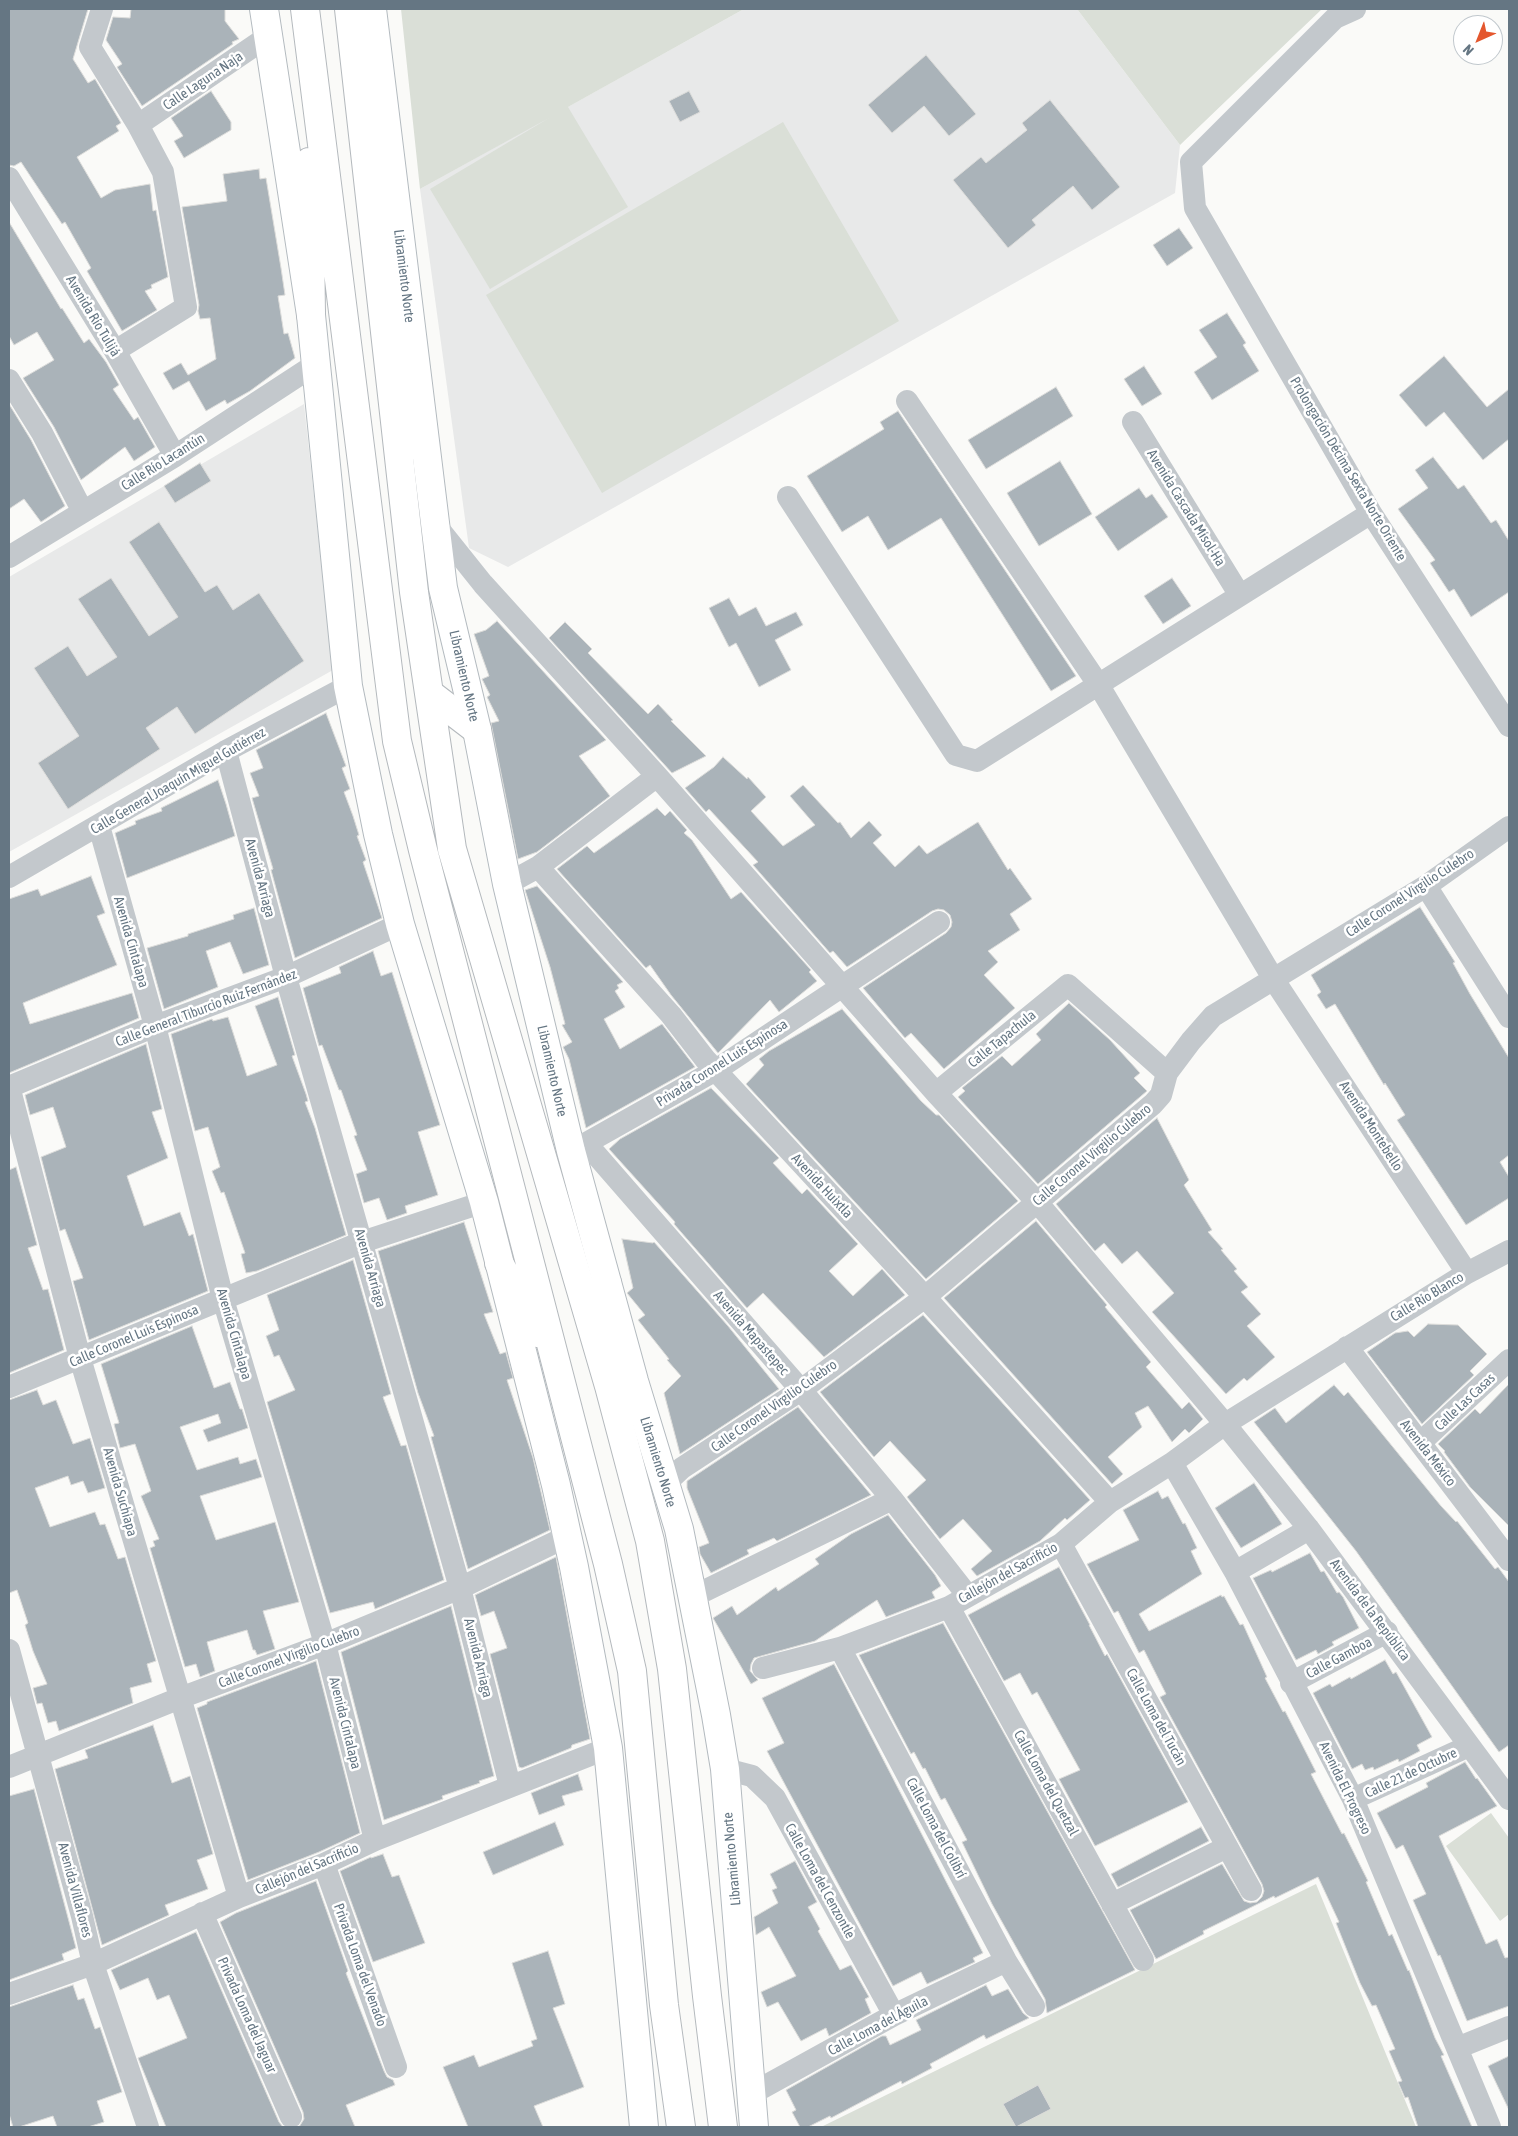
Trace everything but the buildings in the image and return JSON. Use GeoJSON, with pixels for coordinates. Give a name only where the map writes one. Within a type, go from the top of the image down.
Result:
{"type":"FeatureCollection","features":[{"type":"Feature","properties":{"kind":"main road"},"geometry":{"type":"LineString","coordinates":[[264,9],[311,316],[348,686],[378,834],[400,924],[484,1202],[556,1485],[574,1568],[608,1748],[644,2127]]}},
{"type":"Feature","properties":{"kind":"main road"},"geometry":{"type":"LineString","coordinates":[[305,9],[397,741],[423,850],[608,1564],[632,1671],[664,2004],[681,2127]]}},
{"type":"Feature","properties":{"kind":"main road","name":"Libramiento Norte"},"geometry":{"type":"LineString","coordinates":[[349,9],[414,592],[452,849],[595,1336],[650,1541],[672,1669],[723,2127]]}},
{"type":"Feature","properties":{"kind":"main road","name":"Libramiento Norte"},"geometry":{"type":"LineString","coordinates":[[372,9],[443,588],[477,730],[507,884],[578,1147],[607,1283],[679,1529],[725,1769],[754,2127]]}},
{"type":"Feature","properties":{"kind":"main road"},"geometry":{"type":"LineString","coordinates":[[311,316],[308,129],[315,91]]}},
{"type":"Feature","properties":{"kind":"main road"},"geometry":{"type":"LineString","coordinates":[[401,473],[418,387]]}},
{"type":"Feature","properties":{"kind":"main road"},"geometry":{"type":"LineString","coordinates":[[430,694],[477,730]]}},
{"type":"Feature","properties":{"kind":"main road"},"geometry":{"type":"LineString","coordinates":[[499,1262],[558,1369]]}},
{"type":"Feature","properties":{"kind":"main road"},"geometry":{"type":"LineString","coordinates":[[595,1336],[607,1283]]}},
{"type":"Feature","properties":{"kind":"street"},"geometry":{"type":"LineString","coordinates":[[102,9],[90,47],[138,125],[163,172],[186,308],[115,350]]}},
{"type":"Feature","properties":{"kind":"street","name":"Prolongación Décima Sexta Norte Oriente"},"geometry":{"type":"LineString","coordinates":[[1355,9],[1335,18],[1191,162],[1194,208],[1371,513],[1509,726]]}},
{"type":"Feature","properties":{"kind":"street","name":"Calle Laguna Naja"},"geometry":{"type":"LineString","coordinates":[[138,125],[267,37]]}},
{"type":"Feature","properties":{"kind":"street","name":"Avenida Río Tulijá"},"geometry":{"type":"LineString","coordinates":[[9,178],[115,350],[175,456]]}},
{"type":"Feature","properties":{"kind":"street","name":"Calle Río Lacantún"},"geometry":{"type":"LineString","coordinates":[[9,558],[175,456],[316,364]]}},
{"type":"Feature","properties":{"kind":"street"},"geometry":{"type":"LineString","coordinates":[[9,380],[42,433],[83,512]]}},
{"type":"Feature","properties":{"kind":"street","name":"Avenida Montebello"},"geometry":{"type":"LineString","coordinates":[[907,401],[1098,684],[1274,980],[1468,1273]]}},
{"type":"Feature","properties":{"kind":"street","name":"Avenida Cascada Misol-Ha"},"geometry":{"type":"LineString","coordinates":[[1132,422],[1239,594]]}},
{"type":"Feature","properties":{"kind":"street"},"geometry":{"type":"LineString","coordinates":[[788,497],[956,755],[977,761],[1239,594],[1371,513]]}},
{"type":"Feature","properties":{"kind":"street","name":"Avenida de la República"},"geometry":{"type":"LineString","coordinates":[[435,524],[484,584],[844,986],[936,1092],[1037,1202],[1225,1424],[1309,1529],[1509,1799]]}},
{"type":"Feature","properties":{"kind":"street","name":"Calle General Joaquín Miguel Gutiérrez"},"geometry":{"type":"LineString","coordinates":[[9,877],[226,751],[348,686]]}},
{"type":"Feature","properties":{"kind":"street","name":"Avenida Arriaga"},"geometry":{"type":"LineString","coordinates":[[226,751],[286,977],[460,1588],[510,1786]]}},
{"type":"Feature","properties":{"kind":"street"},"geometry":{"type":"LineString","coordinates":[[507,884],[538,867],[657,776]]}},
{"type":"Feature","properties":{"kind":"street","name":"Avenida Cintalapa"},"geometry":{"type":"LineString","coordinates":[[99,826],[155,1026],[223,1298],[325,1644],[375,1840]]}},
{"type":"Feature","properties":{"kind":"street","name":"Calle Coronel Virgilio Culebro"},"geometry":{"type":"LineString","coordinates":[[665,1484],[682,1468],[801,1390],[925,1297],[1037,1202],[1161,1095],[1167,1073],[1213,1016],[1426,886],[1509,827]]}},
{"type":"Feature","properties":{"kind":"street","name":"Avenida Huixtla"},"geometry":{"type":"LineString","coordinates":[[538,867],[671,1015],[716,1070],[1110,1502]]}},
{"type":"Feature","properties":{"kind":"street"},"geometry":{"type":"LineString","coordinates":[[1426,886],[1509,1018]]}},
{"type":"Feature","properties":{"kind":"street","name":"Privada Coronel Luis Espinosa"},"geometry":{"type":"LineString","coordinates":[[578,1147],[716,1070],[939,922]]}},
{"type":"Feature","properties":{"kind":"street","name":"Calle General Tiburcio Ruiz Fernández"},"geometry":{"type":"LineString","coordinates":[[9,1087],[155,1026],[286,977],[400,924]]}},
{"type":"Feature","properties":{"kind":"street","name":"Calle Tapachula"},"geometry":{"type":"LineString","coordinates":[[936,1092],[1068,985],[1167,1073]]}},
{"type":"Feature","properties":{"kind":"street","name":"Avenida Suchiapa"},"geometry":{"type":"LineString","coordinates":[[9,1087],[80,1358],[239,1897]]}},
{"type":"Feature","properties":{"kind":"street","name":"Avenida Mapastepec"},"geometry":{"type":"LineString","coordinates":[[578,1147],[801,1390],[892,1498],[958,1601]]}},
{"type":"Feature","properties":{"kind":"street","name":"Calle Coronel Luis Espinosa"},"geometry":{"type":"LineString","coordinates":[[9,1387],[362,1242],[484,1202]]}},
{"type":"Feature","properties":{"kind":"street","name":"Calle Río Blanco"},"geometry":{"type":"LineString","coordinates":[[1347,1347],[1509,1250]]}},
{"type":"Feature","properties":{"kind":"street"},"geometry":{"type":"LineString","coordinates":[[1225,1424],[1347,1347]]}},
{"type":"Feature","properties":{"kind":"street","name":"Avenida México"},"geometry":{"type":"LineString","coordinates":[[1347,1347],[1420,1443],[1506,1549]]}},
{"type":"Feature","properties":{"kind":"street","name":"Calle Las Casas"},"geometry":{"type":"LineString","coordinates":[[1420,1443],[1509,1360]]}},
{"type":"Feature","properties":{"kind":"street","name":"Callejón del Sacrificio"},"geometry":{"type":"LineString","coordinates":[[763,1668],[840,1648],[958,1601],[1061,1544],[1110,1502],[1172,1463],[1225,1424]]}},
{"type":"Feature","properties":{"kind":"street","name":"Avenida El Progreso"},"geometry":{"type":"LineString","coordinates":[[1172,1463],[1235,1572],[1291,1683],[1353,1799],[1490,2127]]}},
{"type":"Feature","properties":{"kind":"street"},"geometry":{"type":"LineString","coordinates":[[692,1597],[892,1498]]}},
{"type":"Feature","properties":{"kind":"street"},"geometry":{"type":"LineString","coordinates":[[1235,1572],[1309,1529]]}},
{"type":"Feature","properties":{"kind":"street","name":"Calle Coronel Virgilio Culebro"},"geometry":{"type":"LineString","coordinates":[[9,1767],[180,1698],[325,1644],[460,1588],[566,1537]]}},
{"type":"Feature","properties":{"kind":"street","name":"Calle Loma del Tucán"},"geometry":{"type":"LineString","coordinates":[[1061,1544],[1251,1890]]}},
{"type":"Feature","properties":{"kind":"street","name":"Calle Loma del Quetzal"},"geometry":{"type":"LineString","coordinates":[[958,1601],[1142,1960]]}},
{"type":"Feature","properties":{"kind":"street","name":"Calle Gamboa"},"geometry":{"type":"LineString","coordinates":[[1291,1683],[1387,1632]]}},
{"type":"Feature","properties":{"kind":"street","name":"Calle Loma del Colibrí"},"geometry":{"type":"LineString","coordinates":[[840,1648],[1006,1961],[1034,2006]]}},
{"type":"Feature","properties":{"kind":"street","name":"Avenida Villaflores"},"geometry":{"type":"LineString","coordinates":[[9,1650],[93,1964],[148,2127]]}},
{"type":"Feature","properties":{"kind":"street","name":"Calle 21 de Octubre"},"geometry":{"type":"LineString","coordinates":[[1353,1799],[1469,1746]]}},
{"type":"Feature","properties":{"kind":"street","name":"Callejón del Sacrificio"},"geometry":{"type":"LineString","coordinates":[[9,1994],[93,1964],[239,1897],[324,1864],[375,1840],[608,1748]]}},
{"type":"Feature","properties":{"kind":"street","name":"Calle Loma del Cenzontle"},"geometry":{"type":"LineString","coordinates":[[725,1769],[752,1776],[774,1798],[894,2015]]}},
{"type":"Feature","properties":{"kind":"street"},"geometry":{"type":"LineString","coordinates":[[1112,1904],[1227,1847]]}},
{"type":"Feature","properties":{"kind":"street","name":"Privada Loma del Venado"},"geometry":{"type":"LineString","coordinates":[[324,1864],[396,2067]]}},
{"type":"Feature","properties":{"kind":"street","name":"Privada Loma del Jaguar"},"geometry":{"type":"LineString","coordinates":[[202,1913],[291,2117]]}},
{"type":"Feature","properties":{"kind":"street","name":"Calle Loma del Águila"},"geometry":{"type":"LineString","coordinates":[[751,2094],[894,2015],[1006,1961]]}},
{"type":"Feature","properties":{"kind":"street"},"geometry":{"type":"LineString","coordinates":[[1457,2048],[1509,2027]]}},
{"type":"Feature","properties":{"kind":"shaded area"},"geometry":{"type":"Polygon","coordinates":[[[401,9],[744,9],[568,107],[628,207],[490,289],[430,189],[549,118],[420,189],[401,9]]]}},
{"type":"Feature","properties":{"kind":"shaded area"},"geometry":{"type":"Polygon","coordinates":[[[744,9],[1077,9],[1180,145],[1175,193],[508,567],[469,548],[420,189],[744,9]]]}},
{"type":"Feature","properties":{"kind":"shaded area"},"geometry":{"type":"Polygon","coordinates":[[[1077,9],[1322,9],[1180,145],[1077,9]]]}},
{"type":"Feature","properties":{"kind":"shaded area"},"geometry":{"type":"Polygon","coordinates":[[[783,122],[899,321],[602,493],[486,295],[783,122]]]}},
{"type":"Feature","properties":{"kind":"shaded area"},"geometry":{"type":"Polygon","coordinates":[[[304,404],[333,670],[9,852],[9,577],[304,404]]]}},
{"type":"Feature","properties":{"kind":"shaded area"},"geometry":{"type":"Polygon","coordinates":[[[1491,1813],[1509,1838],[1509,1914],[1500,1921],[1446,1846],[1491,1813]]]}},
{"type":"Feature","properties":{"kind":"shaded area"},"geometry":{"type":"Polygon","coordinates":[[[1316,1884],[1416,2127],[821,2127],[1316,1884]]]}}]}
